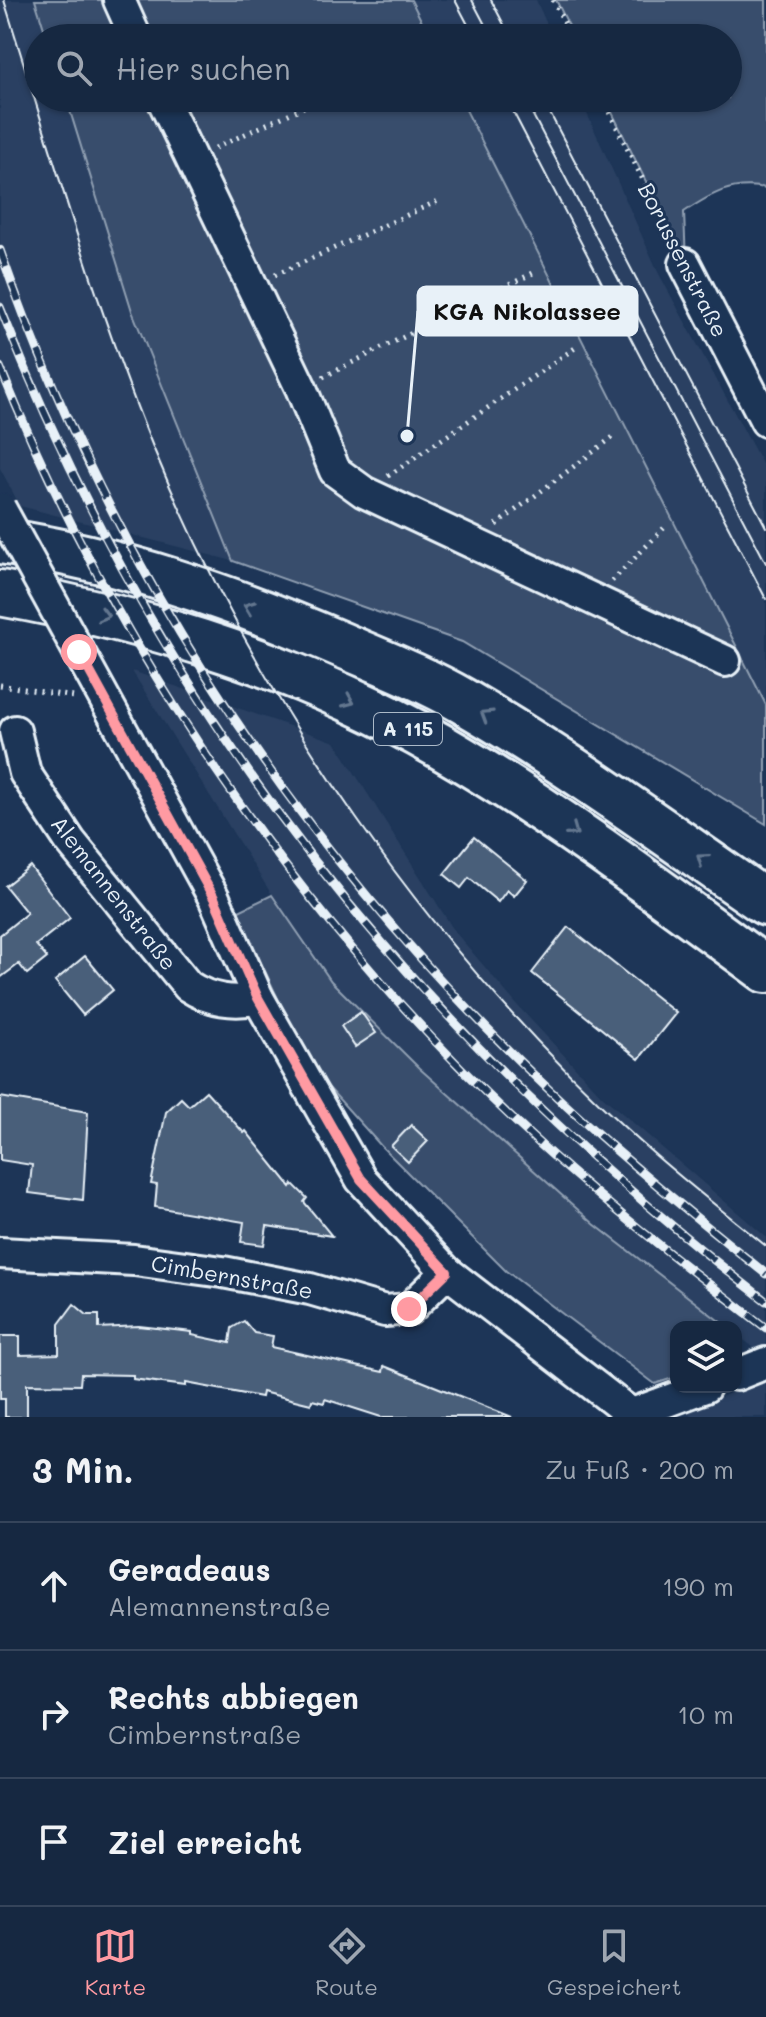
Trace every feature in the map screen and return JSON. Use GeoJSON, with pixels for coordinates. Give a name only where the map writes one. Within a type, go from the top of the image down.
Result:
{"type":"FeatureCollection","features":[{"type":"Feature","properties":{"kind":"highway","name":"A 115"},"geometry":{"type":"LineString","coordinates":[[0,541],[101,560],[205,591],[399,670],[460,699],[550,754],[766,903]]}},
{"type":"Feature","properties":{"kind":"highway","name":"A 115"},"geometry":{"type":"LineString","coordinates":[[0,593],[98,613],[198,642],[373,711],[526,798],[766,970]]}},
{"type":"Feature","properties":{"kind":"street"},"geometry":{"type":"LineString","coordinates":[[119,0],[130,24]]}},
{"type":"Feature","properties":{"kind":"street"},"geometry":{"type":"LineString","coordinates":[[168,112],[301,388],[335,471],[364,492],[592,602],[725,661]]}},
{"type":"Feature","properties":{"kind":"street","name":"Borussenstraße"},"geometry":{"type":"LineString","coordinates":[[685,264],[766,421]]}},
{"type":"Feature","properties":{"kind":"street"},"geometry":{"type":"LineString","coordinates":[[0,508],[214,898],[258,998],[361,1179],[447,1272],[630,1416],[689,1393]]}},
{"type":"Feature","properties":{"kind":"street","name":"Alemannenstraße"},"geometry":{"type":"LineString","coordinates":[[15,731],[25,773],[70,841],[188,986],[199,994],[240,1003],[258,998]]}},
{"type":"Feature","properties":{"kind":"street","name":"Cimbernstraße"},"geometry":{"type":"LineString","coordinates":[[0,1253],[134,1260],[223,1272],[310,1289],[385,1311],[409,1309],[447,1272]]}},
{"type":"Feature","properties":{"kind":"street"},"geometry":{"type":"LineString","coordinates":[[742,1373],[766,1363]]}},
{"type":"Feature","properties":{"kind":"path"},"geometry":{"type":"LineString","coordinates":[[553,0],[565,24]]}},
{"type":"Feature","properties":{"kind":"path"},"geometry":{"type":"LineString","coordinates":[[189,160],[293,112]]}},
{"type":"Feature","properties":{"kind":"path","name":"Borussenstraße"},"geometry":{"type":"LineString","coordinates":[[609,112],[685,264]]}},
{"type":"Feature","properties":{"kind":"path"},"geometry":{"type":"LineString","coordinates":[[252,285],[438,201]]}},
{"type":"Feature","properties":{"kind":"path"},"geometry":{"type":"LineString","coordinates":[[301,388],[533,273]]}},
{"type":"Feature","properties":{"kind":"path"},"geometry":{"type":"LineString","coordinates":[[364,492],[575,348]]}},
{"type":"Feature","properties":{"kind":"path"},"geometry":{"type":"LineString","coordinates":[[474,543],[541,487],[613,437]]}},
{"type":"Feature","properties":{"kind":"path"},"geometry":{"type":"LineString","coordinates":[[592,602],[664,528]]}},
{"type":"Feature","properties":{"kind":"path"},"geometry":{"type":"LineString","coordinates":[[0,685],[85,698]]}},
{"type":"Feature","properties":{"kind":"shaded area"},"geometry":{"type":"Polygon","coordinates":[[[0,0],[35,0],[43,24],[24,24],[24,112],[70,112],[132,311],[233,561],[20,506],[0,468],[0,0]]]}},
{"type":"Feature","properties":{"kind":"shaded area"},"geometry":{"type":"Polygon","coordinates":[[[35,0],[411,0],[423,24],[43,24],[35,0]]]}},
{"type":"Feature","properties":{"kind":"shaded area"},"geometry":{"type":"Polygon","coordinates":[[[411,0],[536,0],[547,24],[423,24],[411,0]]]}},
{"type":"Feature","properties":{"kind":"shaded area"},"geometry":{"type":"Polygon","coordinates":[[[556,0],[766,0],[766,188],[732,188],[684,212],[686,263],[612,112],[742,112],[742,24],[568,24],[556,0]]]}},
{"type":"Feature","properties":{"kind":"shaded area"},"geometry":{"type":"Polygon","coordinates":[[[70,112],[467,112],[766,705],[766,824],[462,642],[233,561],[132,311],[70,112]]]}},
{"type":"Feature","properties":{"kind":"shaded area"},"geometry":{"type":"Polygon","coordinates":[[[467,112],[586,112],[659,274],[766,471],[766,705],[467,112]]]}},
{"type":"Feature","properties":{"kind":"shaded area"},"geometry":{"type":"Polygon","coordinates":[[[132,671],[335,742],[455,932],[517,1005],[602,1096],[766,1237],[766,1350],[761,1353],[742,1339],[742,1321],[719,1321],[594,1224],[419,1068],[331,981],[272,895],[132,671]]]}},
{"type":"Feature","properties":{"kind":"shaded area"},"geometry":{"type":"Polygon","coordinates":[[[272,895],[331,981],[419,1068],[594,1224],[719,1321],[670,1321],[670,1379],[655,1384],[506,1271],[382,1147],[311,1068],[237,912],[272,895]]]}},
{"type":"Feature","properties":{"kind":"shaded area"},"geometry":{"type":"Polygon","coordinates":[[[766,1377],[766,1417],[693,1417],[687,1412],[730,1393],[742,1393],[742,1388],[766,1377]]]}},
{"type":"Feature","properties":{"kind":"building"},"geometry":{"type":"Polygon","coordinates":[[[474,837],[527,880],[514,896],[507,890],[498,902],[469,878],[461,888],[444,874],[474,837]]]}},
{"type":"Feature","properties":{"kind":"building"},"geometry":{"type":"Polygon","coordinates":[[[30,866],[70,918],[36,945],[47,958],[27,974],[19,964],[0,978],[0,935],[27,913],[5,886],[30,866]]]}},
{"type":"Feature","properties":{"kind":"building"},"geometry":{"type":"Polygon","coordinates":[[[568,927],[676,1013],[639,1059],[532,973],[568,927]]]}},
{"type":"Feature","properties":{"kind":"building"},"geometry":{"type":"Polygon","coordinates":[[[85,956],[113,990],[83,1015],[55,981],[85,956]]]}},
{"type":"Feature","properties":{"kind":"building"},"geometry":{"type":"Polygon","coordinates":[[[361,1012],[376,1033],[355,1047],[341,1026],[361,1012]]]}},
{"type":"Feature","properties":{"kind":"building"},"geometry":{"type":"Polygon","coordinates":[[[206,1091],[244,1133],[246,1131],[291,1187],[293,1184],[307,1198],[304,1202],[332,1236],[267,1226],[264,1245],[241,1242],[244,1222],[155,1207],[157,1185],[151,1184],[166,1112],[181,1098],[189,1106],[206,1091]]]}},
{"type":"Feature","properties":{"kind":"building"},"geometry":{"type":"Polygon","coordinates":[[[0,1097],[88,1112],[83,1200],[29,1193],[32,1165],[0,1160],[0,1097]]]}},
{"type":"Feature","properties":{"kind":"building"},"geometry":{"type":"Polygon","coordinates":[[[411,1125],[428,1141],[408,1162],[391,1146],[411,1125]]]}},
{"type":"Feature","properties":{"kind":"building"},"geometry":{"type":"Polygon","coordinates":[[[74,1304],[87,1315],[99,1315],[99,1328],[139,1326],[192,1332],[192,1335],[230,1343],[232,1328],[244,1321],[254,1333],[273,1336],[271,1347],[383,1372],[384,1366],[512,1417],[381,1417],[325,1399],[324,1403],[312,1400],[311,1404],[262,1392],[261,1397],[186,1383],[186,1386],[133,1379],[133,1375],[81,1374],[80,1385],[27,1384],[27,1417],[5,1417],[5,1399],[0,1399],[0,1336],[20,1336],[20,1355],[59,1354],[59,1324],[74,1304]]]}},
{"type":"Feature","properties":{"kind":"tram line"},"geometry":{"type":"LineString","coordinates":[[4,0],[24,65]]}},
{"type":"Feature","properties":{"kind":"tram line"},"geometry":{"type":"LineString","coordinates":[[455,0],[468,24]]}},
{"type":"Feature","properties":{"kind":"tram line"},"geometry":{"type":"LineString","coordinates":[[472,0],[485,24]]}},
{"type":"Feature","properties":{"kind":"tram line"},"geometry":{"type":"LineString","coordinates":[[491,0],[504,24]]}},
{"type":"Feature","properties":{"kind":"tram line"},"geometry":{"type":"LineString","coordinates":[[38,112],[92,281],[153,447],[196,543],[244,637],[298,729],[356,818],[419,903],[487,985],[558,1063],[634,1136],[766,1246]]}},
{"type":"Feature","properties":{"kind":"tram line"},"geometry":{"type":"LineString","coordinates":[[513,112],[766,599]]}},
{"type":"Feature","properties":{"kind":"tram line"},"geometry":{"type":"LineString","coordinates":[[531,112],[766,563]]}},
{"type":"Feature","properties":{"kind":"tram line"},"geometry":{"type":"LineString","coordinates":[[549,112],[766,527]]}},
{"type":"Feature","properties":{"kind":"railway"},"geometry":{"type":"LineString","coordinates":[[0,250],[43,361],[92,470],[147,575],[208,677],[274,776],[346,870],[423,961],[505,1047],[632,1164],[766,1274]]}},
{"type":"Feature","properties":{"kind":"railway"},"geometry":{"type":"LineString","coordinates":[[0,307],[66,458],[140,600],[222,733],[312,858],[412,977],[521,1090],[639,1197],[766,1301]]}},
{"type":"Feature","properties":{"kind":"railway"},"geometry":{"type":"LineString","coordinates":[[0,367],[47,474],[100,579],[158,680],[222,779],[292,874],[366,965],[445,1052],[529,1134],[675,1258],[766,1328]]}},
{"type":"Feature","properties":{"kind":"place","name":"KGA Nikolassee"},"geometry":{"type":"Point","coordinates":[407,436]}},
{"type":"Feature","properties":{"kind":"route"},"geometry":{"type":"LineString","coordinates":[[79,652],[214,898],[258,998],[361,1179],[384,1208],[447,1272],[426,1296],[409,1309]]}}]}
